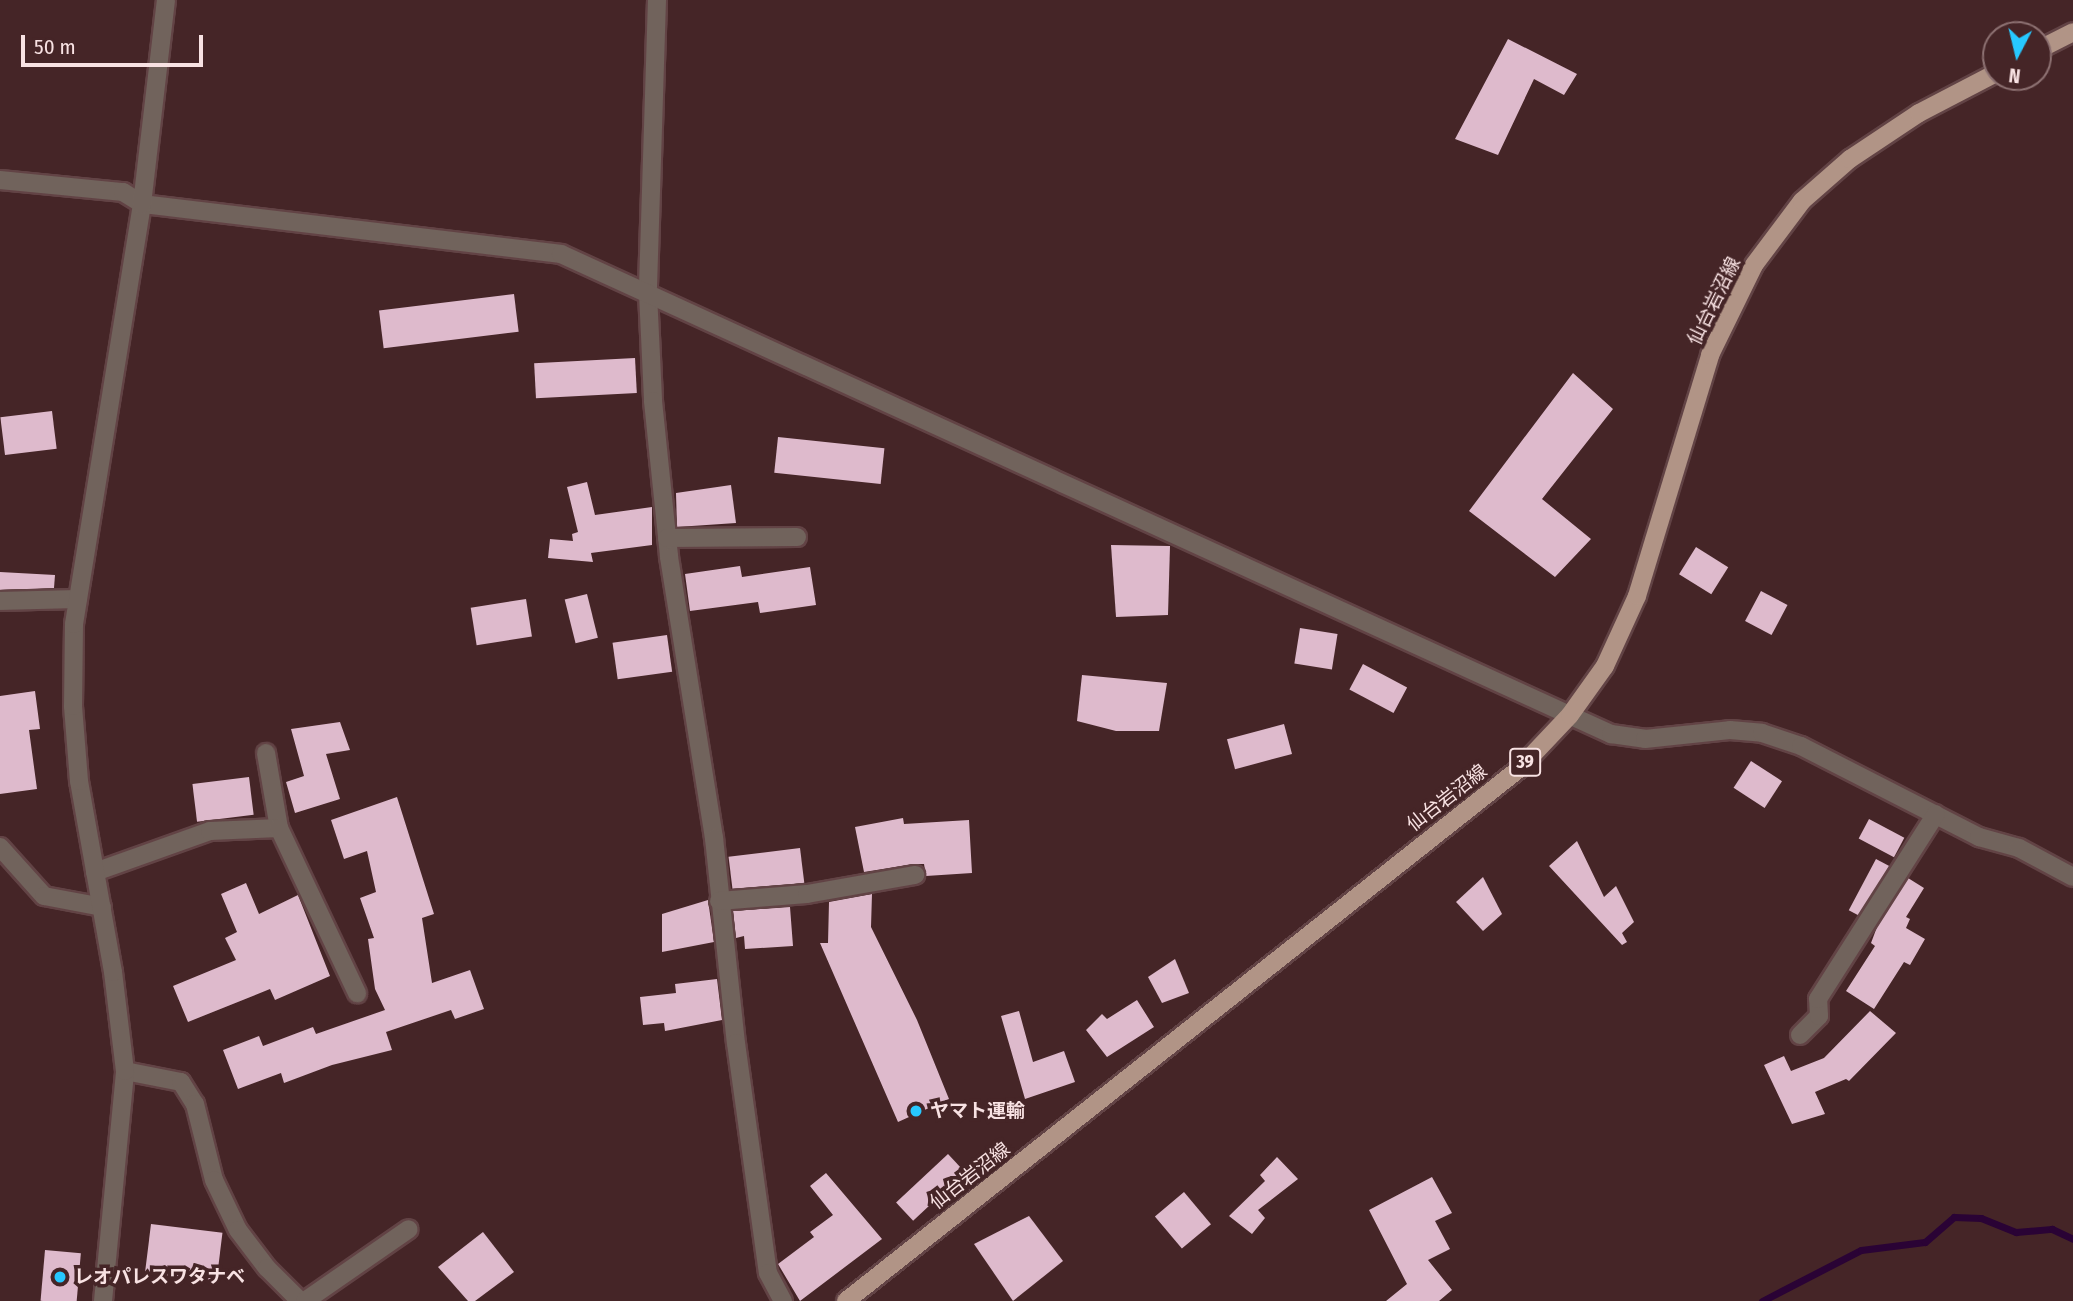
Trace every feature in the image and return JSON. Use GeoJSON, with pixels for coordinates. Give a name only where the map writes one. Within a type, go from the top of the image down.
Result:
{"type":"FeatureCollection","features":[{"type":"Feature","properties":{"kind":"main road"},"geometry":{"type":"LineString","coordinates":[[2052,43],[2073,32]]}},
{"type":"Feature","properties":{"kind":"main road","name":"仙台岩沼線"},"geometry":{"type":"LineString","coordinates":[[846,1301],[1519,769],[1570,715],[1605,666],[1637,596],[1710,355],[1754,265],[1802,201],[1850,159],[1919,113],[1982,80]]}},
{"type":"Feature","properties":{"kind":"street"},"geometry":{"type":"LineString","coordinates":[[103,1301],[125,1071],[102,907],[79,781],[73,706],[78,599],[142,204],[166,0]]}},
{"type":"Feature","properties":{"kind":"street"},"geometry":{"type":"LineString","coordinates":[[657,0],[648,293],[653,401],[667,538],[714,838],[719,901],[768,1273],[783,1301]]}},
{"type":"Feature","properties":{"kind":"street"},"geometry":{"type":"LineString","coordinates":[[0,180],[123,192],[142,204],[561,254],[1611,734],[1644,739],[1730,730],[1762,733],[1801,746],[1979,837],[2019,848],[2073,877]]}},
{"type":"Feature","properties":{"kind":"street"},"geometry":{"type":"LineString","coordinates":[[667,538],[797,537]]}},
{"type":"Feature","properties":{"kind":"street"},"geometry":{"type":"LineString","coordinates":[[0,601],[78,599]]}},
{"type":"Feature","properties":{"kind":"street"},"geometry":{"type":"LineString","coordinates":[[266,753],[279,828],[357,993]]}},
{"type":"Feature","properties":{"kind":"street"},"geometry":{"type":"LineString","coordinates":[[1800,1035],[1819,1017],[1818,999],[1936,814]]}},
{"type":"Feature","properties":{"kind":"street"},"geometry":{"type":"LineString","coordinates":[[95,872],[210,831],[279,828]]}},
{"type":"Feature","properties":{"kind":"street"},"geometry":{"type":"LineString","coordinates":[[0,847],[44,896],[102,907]]}},
{"type":"Feature","properties":{"kind":"street"},"geometry":{"type":"LineString","coordinates":[[719,901],[807,894],[915,875]]}},
{"type":"Feature","properties":{"kind":"street"},"geometry":{"type":"LineString","coordinates":[[125,1071],[181,1082],[195,1104],[214,1180],[239,1230],[267,1268],[303,1301],[409,1229]]}},
{"type":"Feature","properties":{"kind":"building"},"geometry":{"type":"Polygon","coordinates":[[[1508,39],[1577,74],[1564,95],[1534,79],[1498,155],[1455,139],[1508,39]]]}},
{"type":"Feature","properties":{"kind":"building"},"geometry":{"type":"Polygon","coordinates":[[[514,294],[519,332],[384,348],[379,311],[514,294]]]}},
{"type":"Feature","properties":{"kind":"building"},"geometry":{"type":"Polygon","coordinates":[[[635,358],[637,393],[536,398],[534,363],[635,358]]]}},
{"type":"Feature","properties":{"kind":"building"},"geometry":{"type":"Polygon","coordinates":[[[1573,373],[1613,409],[1542,499],[1591,539],[1555,577],[1469,511],[1573,373]]]}},
{"type":"Feature","properties":{"kind":"building"},"geometry":{"type":"Polygon","coordinates":[[[52,411],[57,449],[5,455],[0,417],[52,411]]]}},
{"type":"Feature","properties":{"kind":"building"},"geometry":{"type":"Polygon","coordinates":[[[778,437],[884,448],[881,484],[774,473],[778,437]]]}},
{"type":"Feature","properties":{"kind":"building"},"geometry":{"type":"Polygon","coordinates":[[[587,482],[595,515],[652,507],[652,545],[591,553],[593,562],[548,558],[550,539],[573,541],[572,534],[578,532],[567,487],[587,482]]]}},
{"type":"Feature","properties":{"kind":"building"},"geometry":{"type":"Polygon","coordinates":[[[731,485],[736,523],[677,527],[676,493],[731,485]]]}},
{"type":"Feature","properties":{"kind":"building"},"geometry":{"type":"Polygon","coordinates":[[[1111,545],[1170,546],[1168,615],[1116,617],[1111,545]]]}},
{"type":"Feature","properties":{"kind":"building"},"geometry":{"type":"Polygon","coordinates":[[[1696,547],[1728,567],[1711,594],[1679,574],[1696,547]]]}},
{"type":"Feature","properties":{"kind":"building"},"geometry":{"type":"Polygon","coordinates":[[[740,566],[742,577],[810,567],[816,605],[760,613],[758,602],[690,611],[685,574],[740,566]]]}},
{"type":"Feature","properties":{"kind":"building"},"geometry":{"type":"Polygon","coordinates":[[[0,572],[55,575],[54,588],[0,590],[0,572]]]}},
{"type":"Feature","properties":{"kind":"building"},"geometry":{"type":"Polygon","coordinates":[[[1761,591],[1787,605],[1772,635],[1745,621],[1761,591]]]}},
{"type":"Feature","properties":{"kind":"building"},"geometry":{"type":"Polygon","coordinates":[[[587,594],[598,638],[576,643],[565,600],[587,594]]]}},
{"type":"Feature","properties":{"kind":"building"},"geometry":{"type":"Polygon","coordinates":[[[526,599],[532,637],[477,645],[471,608],[526,599]]]}},
{"type":"Feature","properties":{"kind":"building"},"geometry":{"type":"Polygon","coordinates":[[[1300,628],[1338,634],[1332,670],[1294,664],[1300,628]]]}},
{"type":"Feature","properties":{"kind":"building"},"geometry":{"type":"Polygon","coordinates":[[[667,635],[672,672],[618,679],[613,643],[667,635]]]}},
{"type":"Feature","properties":{"kind":"building"},"geometry":{"type":"Polygon","coordinates":[[[1363,664],[1407,687],[1394,713],[1349,690],[1363,664]]]}},
{"type":"Feature","properties":{"kind":"building"},"geometry":{"type":"Polygon","coordinates":[[[1082,675],[1167,683],[1159,731],[1116,731],[1077,721],[1082,675]]]}},
{"type":"Feature","properties":{"kind":"building"},"geometry":{"type":"Polygon","coordinates":[[[35,691],[40,729],[29,730],[37,789],[0,794],[0,696],[35,691]]]}},
{"type":"Feature","properties":{"kind":"building"},"geometry":{"type":"Polygon","coordinates":[[[340,722],[350,750],[326,754],[340,799],[295,813],[286,782],[304,776],[291,729],[340,722]]]}},
{"type":"Feature","properties":{"kind":"building"},"geometry":{"type":"Polygon","coordinates":[[[1284,724],[1292,754],[1235,769],[1227,739],[1284,724]]]}},
{"type":"Feature","properties":{"kind":"building"},"geometry":{"type":"Polygon","coordinates":[[[1751,761],[1782,781],[1765,808],[1734,788],[1751,761]]]}},
{"type":"Feature","properties":{"kind":"building"},"geometry":{"type":"Polygon","coordinates":[[[249,777],[254,815],[197,822],[192,784],[249,777]]]}},
{"type":"Feature","properties":{"kind":"building"},"geometry":{"type":"Polygon","coordinates":[[[397,797],[434,914],[422,918],[432,983],[470,970],[484,1009],[455,1019],[451,1010],[386,1032],[392,1050],[332,1065],[284,1083],[281,1073],[238,1089],[223,1050],[259,1036],[263,1046],[313,1027],[316,1034],[385,1010],[375,989],[368,939],[374,938],[360,898],[376,892],[367,851],[344,859],[331,820],[397,797]]]}},
{"type":"Feature","properties":{"kind":"building"},"geometry":{"type":"Polygon","coordinates":[[[903,818],[904,824],[969,820],[972,873],[926,876],[924,864],[864,872],[855,827],[903,818]]]}},
{"type":"Feature","properties":{"kind":"building"},"geometry":{"type":"Polygon","coordinates":[[[1869,819],[1904,838],[1894,857],[1859,838],[1869,819]]]}},
{"type":"Feature","properties":{"kind":"building"},"geometry":{"type":"Polygon","coordinates":[[[1577,841],[1604,897],[1616,886],[1634,922],[1622,933],[1627,942],[1622,945],[1549,866],[1577,841]]]}},
{"type":"Feature","properties":{"kind":"building"},"geometry":{"type":"Polygon","coordinates":[[[800,848],[804,883],[733,892],[729,857],[800,848]]]}},
{"type":"Feature","properties":{"kind":"building"},"geometry":{"type":"Polygon","coordinates":[[[1876,859],[1889,866],[1862,917],[1849,910],[1876,859]]]}},
{"type":"Feature","properties":{"kind":"building"},"geometry":{"type":"Polygon","coordinates":[[[1483,877],[1502,914],[1483,931],[1456,902],[1483,877]]]}},
{"type":"Feature","properties":{"kind":"building"},"geometry":{"type":"Polygon","coordinates":[[[1908,878],[1924,888],[1906,917],[1910,919],[1906,928],[1925,939],[1910,965],[1904,962],[1874,1009],[1846,991],[1875,946],[1871,943],[1877,927],[1908,878]]]}},
{"type":"Feature","properties":{"kind":"building"},"geometry":{"type":"Polygon","coordinates":[[[246,883],[259,914],[298,895],[330,976],[275,1000],[270,989],[188,1022],[173,986],[236,960],[225,938],[237,932],[221,894],[246,883]]]}},
{"type":"Feature","properties":{"kind":"building"},"geometry":{"type":"Polygon","coordinates":[[[872,894],[871,927],[917,1020],[949,1099],[898,1122],[820,943],[828,943],[829,902],[872,894]]]}},
{"type":"Feature","properties":{"kind":"building"},"geometry":{"type":"Polygon","coordinates":[[[708,900],[714,942],[662,952],[662,914],[708,900]]]}},
{"type":"Feature","properties":{"kind":"building"},"geometry":{"type":"Polygon","coordinates":[[[790,907],[793,946],[745,949],[744,936],[736,938],[733,911],[790,907]]]}},
{"type":"Feature","properties":{"kind":"building"},"geometry":{"type":"Polygon","coordinates":[[[1175,959],[1189,993],[1162,1003],[1148,977],[1175,959]]]}},
{"type":"Feature","properties":{"kind":"building"},"geometry":{"type":"Polygon","coordinates":[[[717,979],[722,1020],[665,1031],[664,1023],[643,1025],[640,997],[676,993],[675,984],[717,979]]]}},
{"type":"Feature","properties":{"kind":"building"},"geometry":{"type":"Polygon","coordinates":[[[1137,1000],[1154,1027],[1107,1057],[1086,1030],[1102,1014],[1107,1019],[1137,1000]]]}},
{"type":"Feature","properties":{"kind":"building"},"geometry":{"type":"Polygon","coordinates":[[[1019,1011],[1033,1062],[1064,1051],[1075,1082],[1025,1099],[1001,1016],[1019,1011]]]}},
{"type":"Feature","properties":{"kind":"building"},"geometry":{"type":"Polygon","coordinates":[[[1870,1011],[1896,1033],[1849,1081],[1846,1079],[1815,1092],[1825,1114],[1792,1124],[1764,1065],[1784,1056],[1791,1071],[1824,1058],[1870,1011]]]}},
{"type":"Feature","properties":{"kind":"building"},"geometry":{"type":"Polygon","coordinates":[[[948,1154],[965,1172],[913,1221],[896,1202],[948,1154]]]}},
{"type":"Feature","properties":{"kind":"building"},"geometry":{"type":"Polygon","coordinates":[[[1277,1157],[1298,1179],[1258,1210],[1265,1218],[1252,1234],[1229,1216],[1265,1181],[1260,1175],[1277,1157]]]}},
{"type":"Feature","properties":{"kind":"building"},"geometry":{"type":"Polygon","coordinates":[[[826,1173],[882,1239],[800,1301],[778,1264],[814,1237],[810,1232],[833,1215],[810,1186],[826,1173]]]}},
{"type":"Feature","properties":{"kind":"building"},"geometry":{"type":"Polygon","coordinates":[[[1432,1177],[1452,1213],[1435,1221],[1450,1249],[1428,1260],[1452,1290],[1439,1301],[1386,1301],[1407,1284],[1369,1210],[1432,1177]]]}},
{"type":"Feature","properties":{"kind":"building"},"geometry":{"type":"Polygon","coordinates":[[[1184,1192],[1211,1224],[1182,1249],[1155,1216],[1184,1192]]]}},
{"type":"Feature","properties":{"kind":"building"},"geometry":{"type":"Polygon","coordinates":[[[1029,1216],[1063,1261],[1013,1301],[974,1244],[1029,1216]]]}},
{"type":"Feature","properties":{"kind":"building"},"geometry":{"type":"Polygon","coordinates":[[[151,1224],[222,1233],[216,1281],[145,1273],[151,1224]]]}},
{"type":"Feature","properties":{"kind":"building"},"geometry":{"type":"Polygon","coordinates":[[[483,1232],[514,1272],[475,1301],[468,1301],[438,1267],[483,1232]]]}},
{"type":"Feature","properties":{"kind":"building","name":"レオパレスワタナベ"},"geometry":{"type":"Polygon","coordinates":[[[45,1250],[81,1253],[77,1301],[41,1301],[45,1250]]]}},
{"type":"Feature","properties":{"kind":"waterway"},"geometry":{"type":"LineString","coordinates":[[1762,1301],[1861,1250],[1925,1242],[1954,1217],[1981,1218],[2016,1232],[2052,1229],[2073,1239]]}},
{"type":"Feature","properties":{"kind":"place","name":"ヤマト運輸"},"geometry":{"type":"Point","coordinates":[916,1111]}},
{"type":"Feature","properties":{"kind":"place","name":"レオパレスワタナベ"},"geometry":{"type":"Point","coordinates":[60,1277]}}]}
